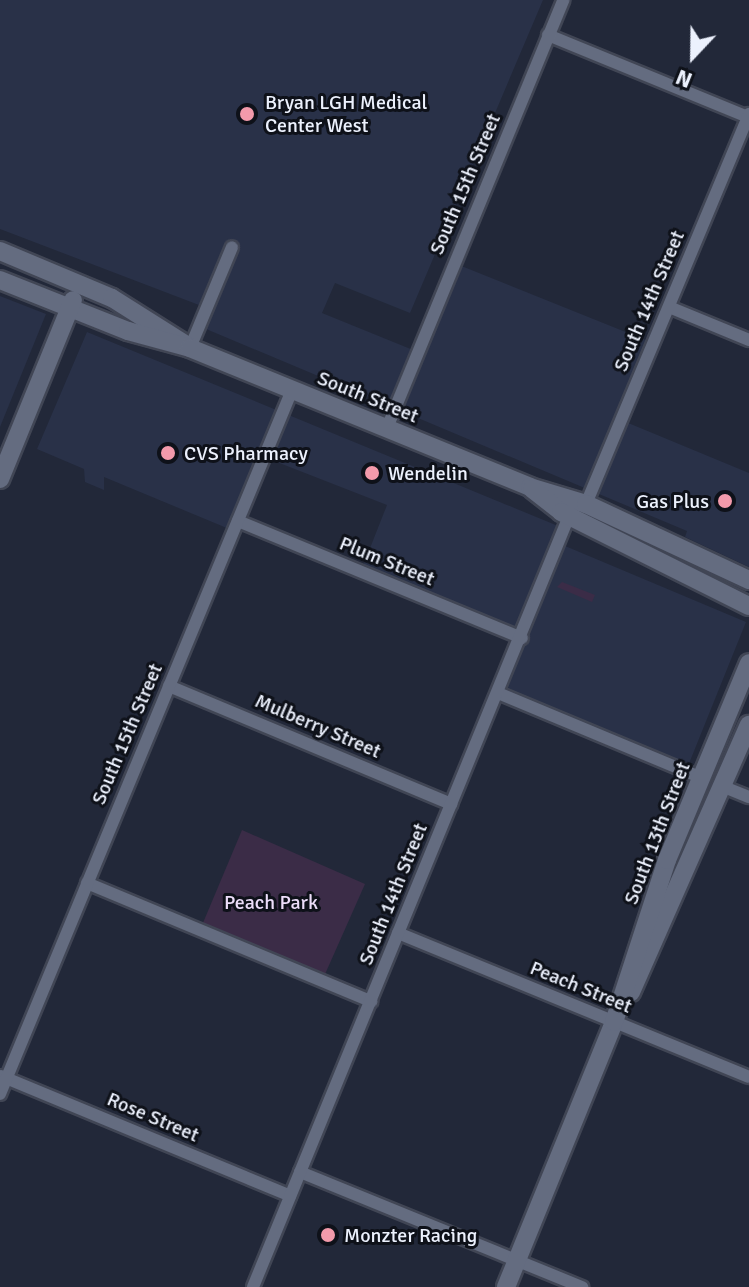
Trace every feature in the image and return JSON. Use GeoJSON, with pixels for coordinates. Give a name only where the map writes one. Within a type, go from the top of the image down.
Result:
{"type":"FeatureCollection","features":[{"type":"Feature","properties":{"kind":"main road","name":"South Street"},"geometry":{"type":"LineString","coordinates":[[0,251],[136,311],[190,348]]}},
{"type":"Feature","properties":{"kind":"main road","name":"South Street"},"geometry":{"type":"LineString","coordinates":[[0,280],[160,342],[190,348],[530,487],[586,504],[749,580]]}},
{"type":"Feature","properties":{"kind":"main road"},"geometry":{"type":"LineString","coordinates":[[0,479],[79,284]]}},
{"type":"Feature","properties":{"kind":"main road","name":"South Street"},"geometry":{"type":"LineString","coordinates":[[530,487],[569,516],[749,606]]}},
{"type":"Feature","properties":{"kind":"main road","name":"South 13th Street"},"geometry":{"type":"LineString","coordinates":[[506,1287],[614,1022],[667,860],[749,663]]}},
{"type":"Feature","properties":{"kind":"main road","name":"South 13th Street"},"geometry":{"type":"LineString","coordinates":[[614,1022],[638,981],[749,725]]}},
{"type":"Feature","properties":{"kind":"street","name":"South 15th Street"},"geometry":{"type":"LineString","coordinates":[[387,428],[563,0]]}},
{"type":"Feature","properties":{"kind":"street"},"geometry":{"type":"LineString","coordinates":[[548,35],[748,115]]}},
{"type":"Feature","properties":{"kind":"street","name":"South 14th Street"},"geometry":{"type":"LineString","coordinates":[[586,504],[748,115]]}},
{"type":"Feature","properties":{"kind":"street"},"geometry":{"type":"LineString","coordinates":[[190,348],[232,247]]}},
{"type":"Feature","properties":{"kind":"street"},"geometry":{"type":"LineString","coordinates":[[669,307],[749,340]]}},
{"type":"Feature","properties":{"kind":"street","name":"South 15th Street"},"geometry":{"type":"LineString","coordinates":[[0,1094],[3,1077],[292,390]]}},
{"type":"Feature","properties":{"kind":"street","name":"South 14th Street"},"geometry":{"type":"LineString","coordinates":[[253,1287],[522,638],[569,516]]}},
{"type":"Feature","properties":{"kind":"street","name":"Plum Street"},"geometry":{"type":"LineString","coordinates":[[238,521],[522,638]]}},
{"type":"Feature","properties":{"kind":"street","name":"Mulberry Street"},"geometry":{"type":"LineString","coordinates":[[169,686],[451,804]]}},
{"type":"Feature","properties":{"kind":"street"},"geometry":{"type":"LineString","coordinates":[[498,693],[702,778]]}},
{"type":"Feature","properties":{"kind":"street"},"geometry":{"type":"LineString","coordinates":[[724,787],[749,797]]}},
{"type":"Feature","properties":{"kind":"street"},"geometry":{"type":"LineString","coordinates":[[87,883],[371,1001]]}},
{"type":"Feature","properties":{"kind":"street","name":"Peach Street"},"geometry":{"type":"LineString","coordinates":[[398,933],[749,1077]]}},
{"type":"Feature","properties":{"kind":"street","name":"Rose Street"},"geometry":{"type":"LineString","coordinates":[[3,1077],[290,1196]]}},
{"type":"Feature","properties":{"kind":"street"},"geometry":{"type":"LineString","coordinates":[[300,1172],[582,1287]]}},
{"type":"Feature","properties":{"kind":"shaded area","name":"Bryan LGH Medical Center West"},"geometry":{"type":"Polygon","coordinates":[[[0,0],[543,0],[410,313],[335,283],[322,313],[418,352],[454,263],[653,343],[621,420],[749,473],[749,567],[685,537],[687,531],[199,326],[233,243],[226,241],[199,305],[0,229],[0,0]]]}},
{"type":"Feature","properties":{"kind":"shaded area"},"geometry":{"type":"Polygon","coordinates":[[[0,296],[46,314],[0,427],[0,296]]]}},
{"type":"Feature","properties":{"kind":"shaded area"},"geometry":{"type":"Polygon","coordinates":[[[87,332],[563,528],[558,543],[746,622],[686,771],[498,693],[522,638],[361,571],[387,505],[264,457],[234,531],[104,477],[104,490],[85,482],[84,469],[37,449],[87,332]]]}},
{"type":"Feature","properties":{"kind":"green space"},"geometry":{"type":"Polygon","coordinates":[[[562,582],[595,595],[592,602],[557,587],[562,582]]]}},
{"type":"Feature","properties":{"kind":"green space","name":"Peach Park"},"geometry":{"type":"Polygon","coordinates":[[[242,830],[365,884],[322,981],[200,930],[242,830]]]}},
{"type":"Feature","properties":{"kind":"place","name":"Bryan LGH Medical Center West"},"geometry":{"type":"Point","coordinates":[247,114]}},
{"type":"Feature","properties":{"kind":"place","name":"CVS Pharmacy"},"geometry":{"type":"Point","coordinates":[168,453]}},
{"type":"Feature","properties":{"kind":"place","name":"Wendelin"},"geometry":{"type":"Point","coordinates":[372,473]}},
{"type":"Feature","properties":{"kind":"place","name":"Gas Plus"},"geometry":{"type":"Point","coordinates":[725,501]}},
{"type":"Feature","properties":{"kind":"place","name":"Monzter Racing"},"geometry":{"type":"Point","coordinates":[328,1235]}}]}
